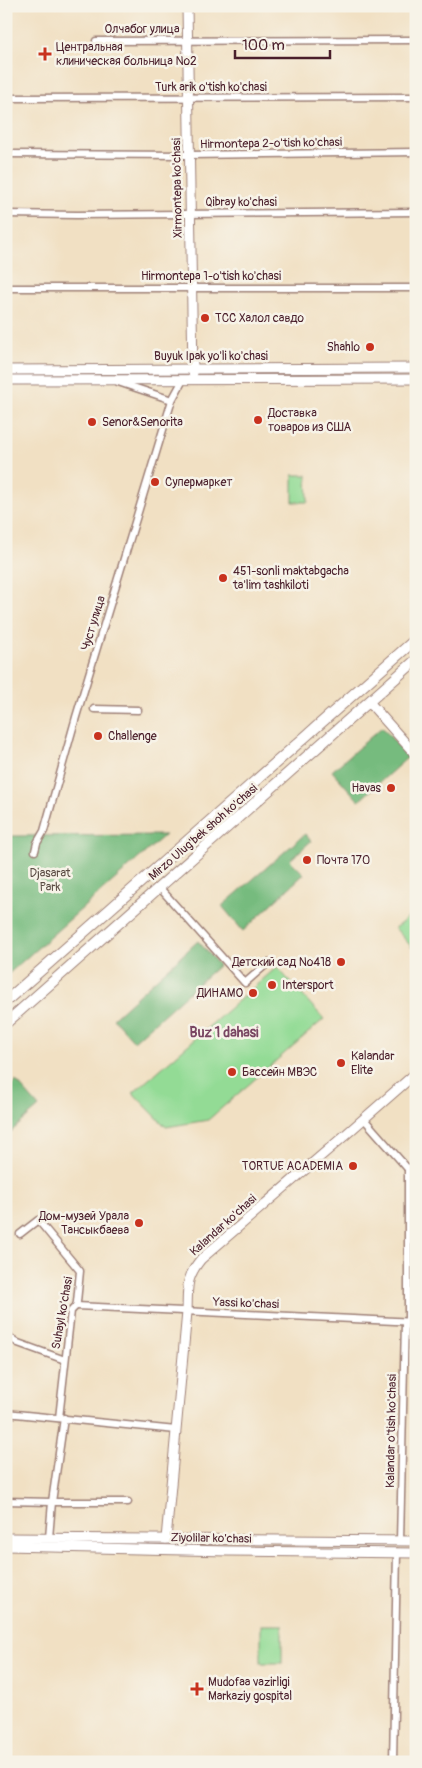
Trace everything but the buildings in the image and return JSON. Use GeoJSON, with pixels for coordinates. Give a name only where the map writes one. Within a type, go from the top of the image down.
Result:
{"type":"FeatureCollection","features":[{"type":"Feature","properties":{"kind":"main road","name":"Xirmontepa ko'chasi"},"geometry":{"type":"LineString","coordinates":[[187,6],[193,369],[195,380]]}},
{"type":"Feature","properties":{"kind":"main road","name":"Buyuk Ipak yo'li ko'chasi"},"geometry":{"type":"LineString","coordinates":[[6,370],[416,368]]}},
{"type":"Feature","properties":{"kind":"main road"},"geometry":{"type":"LineString","coordinates":[[183,380],[193,369]]}},
{"type":"Feature","properties":{"kind":"main road","name":"Buyuk Ipak yo'li ko'chasi"},"geometry":{"type":"LineString","coordinates":[[6,380],[416,379]]}},
{"type":"Feature","properties":{"kind":"main road","name":"Mirzo Ulug'bek shoh ko'chasi"},"geometry":{"type":"LineString","coordinates":[[6,1001],[416,639]]}},
{"type":"Feature","properties":{"kind":"main road","name":"Mirzo Ulug'bek shoh ko'chasi"},"geometry":{"type":"LineString","coordinates":[[6,1023],[416,660]]}},
{"type":"Feature","properties":{"kind":"main road"},"geometry":{"type":"LineString","coordinates":[[369,702],[416,755]]}},
{"type":"Feature","properties":{"kind":"main road"},"geometry":{"type":"LineString","coordinates":[[322,722],[332,734]]}},
{"type":"Feature","properties":{"kind":"main road","name":"Kalandar ko'chasi"},"geometry":{"type":"LineString","coordinates":[[166,1539],[187,1312],[188,1280],[193,1269],[201,1259],[416,1073]]}},
{"type":"Feature","properties":{"kind":"main road","name":"Ziyolilar ko'chasi"},"geometry":{"type":"LineString","coordinates":[[6,1538],[416,1541]]}},
{"type":"Feature","properties":{"kind":"main road"},"geometry":{"type":"LineString","coordinates":[[72,1548],[73,1538]]}},
{"type":"Feature","properties":{"kind":"main road"},"geometry":{"type":"LineString","coordinates":[[347,1540],[347,1552]]}},
{"type":"Feature","properties":{"kind":"main road","name":"Ziyolilar ko'chasi"},"geometry":{"type":"LineString","coordinates":[[6,1546],[416,1553]]}},
{"type":"Feature","properties":{"kind":"street","name":"Олчабог улица"},"geometry":{"type":"LineString","coordinates":[[96,41],[416,40]]}},
{"type":"Feature","properties":{"kind":"street","name":"Turk arik o'tish ko'chasi"},"geometry":{"type":"LineString","coordinates":[[6,98],[416,98]]}},
{"type":"Feature","properties":{"kind":"street","name":"Hirmontepa 2-o'tish ko'chasi"},"geometry":{"type":"LineString","coordinates":[[6,154],[416,152]]}},
{"type":"Feature","properties":{"kind":"street","name":"Qibray ko'chasi"},"geometry":{"type":"LineString","coordinates":[[6,214],[416,212]]}},
{"type":"Feature","properties":{"kind":"street","name":"Hirmontepa 1-o'tish ko'chasi"},"geometry":{"type":"LineString","coordinates":[[6,288],[416,288]]}},
{"type":"Feature","properties":{"kind":"street"},"geometry":{"type":"LineString","coordinates":[[111,380],[172,400]]}},
{"type":"Feature","properties":{"kind":"street","name":"Чуст улица"},"geometry":{"type":"LineString","coordinates":[[35,851],[46,822],[172,400],[183,380]]}},
{"type":"Feature","properties":{"kind":"street"},"geometry":{"type":"LineString","coordinates":[[94,709],[138,710]]}},
{"type":"Feature","properties":{"kind":"street"},"geometry":{"type":"LineString","coordinates":[[159,888],[245,983],[269,962]]}},
{"type":"Feature","properties":{"kind":"street"},"geometry":{"type":"LineString","coordinates":[[364,1119],[408,1169],[416,1163]]}},
{"type":"Feature","properties":{"kind":"street","name":"Kalandar o'tish ko'chasi"},"geometry":{"type":"LineString","coordinates":[[400,1541],[407,1322],[408,1169]]}},
{"type":"Feature","properties":{"kind":"street","name":"Suhayl ko'chasi"},"geometry":{"type":"LineString","coordinates":[[20,1234],[38,1220],[80,1271],[76,1306],[71,1311],[65,1360],[62,1418],[49,1538]]}},
{"type":"Feature","properties":{"kind":"street"},"geometry":{"type":"LineString","coordinates":[[6,1302],[6,1309]]}},
{"type":"Feature","properties":{"kind":"street","name":"Yassi ko'chasi"},"geometry":{"type":"LineString","coordinates":[[76,1306],[416,1322]]}},
{"type":"Feature","properties":{"kind":"street"},"geometry":{"type":"LineString","coordinates":[[6,1335],[13,1341],[65,1360]]}},
{"type":"Feature","properties":{"kind":"street"},"geometry":{"type":"LineString","coordinates":[[6,1412],[176,1430]]}},
{"type":"Feature","properties":{"kind":"street"},"geometry":{"type":"LineString","coordinates":[[6,1501],[128,1502]]}},
{"type":"Feature","properties":{"kind":"street","name":"Kalandar ko'chasi"},"geometry":{"type":"LineString","coordinates":[[166,1539],[166,1550]]}},
{"type":"Feature","properties":{"kind":"street"},"geometry":{"type":"LineString","coordinates":[[393,1762],[398,1552]]}},
{"type":"Feature","properties":{"kind":"green space"},"geometry":{"type":"Polygon","coordinates":[[[293,475],[307,475],[308,502],[293,502],[293,475]]]}},
{"type":"Feature","properties":{"kind":"green space"},"geometry":{"type":"Polygon","coordinates":[[[382,727],[408,757],[359,801],[332,771],[382,727]]]}},
{"type":"Feature","properties":{"kind":"green space"},"geometry":{"type":"Polygon","coordinates":[[[305,834],[311,841],[290,860],[304,874],[243,931],[222,906],[305,834]]]}},
{"type":"Feature","properties":{"kind":"green space","name":"Djasarat Park"},"geometry":{"type":"Polygon","coordinates":[[[6,835],[12,836],[165,835],[6,976],[6,835]]]}},
{"type":"Feature","properties":{"kind":"green space"},"geometry":{"type":"Polygon","coordinates":[[[411,915],[416,921],[416,952],[395,928],[411,915]]]}},
{"type":"Feature","properties":{"kind":"green space"},"geometry":{"type":"Polygon","coordinates":[[[198,941],[219,965],[134,1041],[113,1018],[198,941]]]}},
{"type":"Feature","properties":{"kind":"green space"},"geometry":{"type":"Polygon","coordinates":[[[277,967],[324,1019],[208,1120],[166,1127],[133,1093],[277,967]]]}},
{"type":"Feature","properties":{"kind":"green space"},"geometry":{"type":"Polygon","coordinates":[[[16,1081],[39,1107],[6,1136],[6,1090],[16,1081]]]}},
{"type":"Feature","properties":{"kind":"green space"},"geometry":{"type":"Polygon","coordinates":[[[261,1625],[282,1625],[282,1663],[261,1663],[261,1625]]]}},
{"type":"Feature","properties":{"kind":"place","name":"Центральная клиническая больница №2"},"geometry":{"type":"Point","coordinates":[45,54]}},
{"type":"Feature","properties":{"kind":"place","name":"ТСС Халол савдо"},"geometry":{"type":"Point","coordinates":[205,318]}},
{"type":"Feature","properties":{"kind":"place","name":"Shahlo"},"geometry":{"type":"Point","coordinates":[370,347]}},
{"type":"Feature","properties":{"kind":"place","name":"Доставка товаров из США"},"geometry":{"type":"Point","coordinates":[258,420]}},
{"type":"Feature","properties":{"kind":"place","name":"Senor&Senorita"},"geometry":{"type":"Point","coordinates":[92,422]}},
{"type":"Feature","properties":{"kind":"place","name":"Супермаркет"},"geometry":{"type":"Point","coordinates":[155,482]}},
{"type":"Feature","properties":{"kind":"place","name":"451-sonli maktabgacha ta'lim tashkiloti"},"geometry":{"type":"Point","coordinates":[223,578]}},
{"type":"Feature","properties":{"kind":"place","name":"Challenge"},"geometry":{"type":"Point","coordinates":[98,736]}},
{"type":"Feature","properties":{"kind":"place","name":"Havas"},"geometry":{"type":"Point","coordinates":[391,788]}},
{"type":"Feature","properties":{"kind":"place","name":"Почта 170"},"geometry":{"type":"Point","coordinates":[307,860]}},
{"type":"Feature","properties":{"kind":"place","name":"Детский сад №418"},"geometry":{"type":"Point","coordinates":[341,962]}},
{"type":"Feature","properties":{"kind":"place","name":"Intersport"},"geometry":{"type":"Point","coordinates":[272,985]}},
{"type":"Feature","properties":{"kind":"place","name":"ДИНАМО"},"geometry":{"type":"Point","coordinates":[253,993]}},
{"type":"Feature","properties":{"kind":"place","name":"Kalandar Elite"},"geometry":{"type":"Point","coordinates":[341,1063]}},
{"type":"Feature","properties":{"kind":"place","name":"Бассейн МВЭС"},"geometry":{"type":"Point","coordinates":[232,1072]}},
{"type":"Feature","properties":{"kind":"place","name":"TORTUE ACADEMIA"},"geometry":{"type":"Point","coordinates":[353,1166]}},
{"type":"Feature","properties":{"kind":"place","name":"Дом-музей Урала Тансыкбаева"},"geometry":{"type":"Point","coordinates":[139,1223]}},
{"type":"Feature","properties":{"kind":"place","name":"Mudofaa vazirligi Markaziy gospital"},"geometry":{"type":"Point","coordinates":[197,1689]}},
{"type":"Feature","properties":{"kind":"district","name":"Buz 1 dahasi"},"geometry":{"type":"Point","coordinates":[224,1032]}}]}
